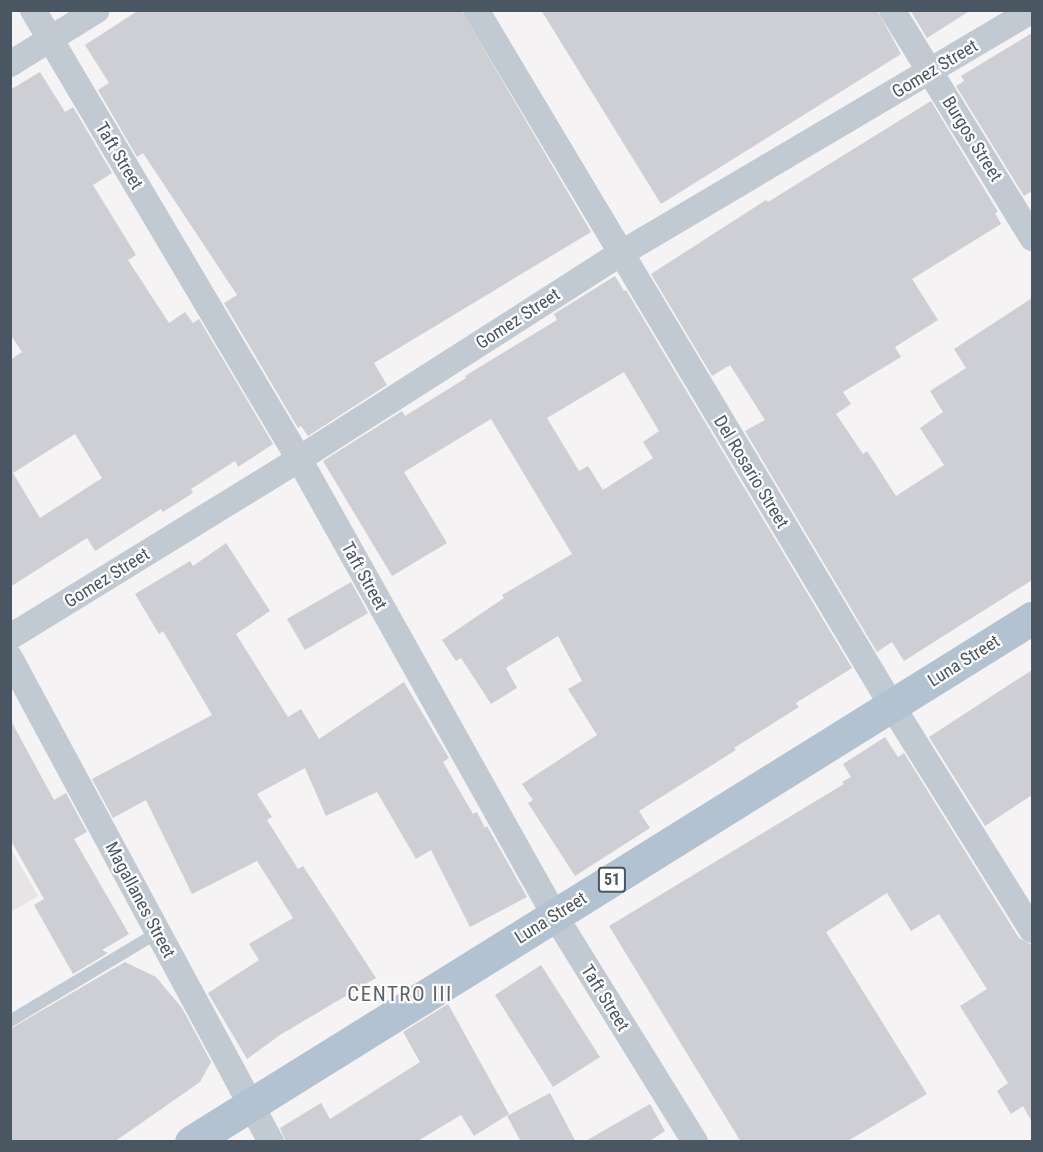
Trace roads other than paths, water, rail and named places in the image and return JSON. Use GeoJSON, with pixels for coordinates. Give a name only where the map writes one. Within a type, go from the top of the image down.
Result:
{"type":"FeatureCollection","features":[{"type":"Feature","properties":{"kind":"main road","name":"Luna Street"},"geometry":{"type":"LineString","coordinates":[[191,1142],[1032,618]]}},
{"type":"Feature","properties":{"kind":"street","name":"Taft Street"},"geometry":{"type":"LineString","coordinates":[[33,10],[299,459],[555,916],[695,1142]]}},
{"type":"Feature","properties":{"kind":"street"},"geometry":{"type":"LineString","coordinates":[[10,64],[97,10]]}},
{"type":"Feature","properties":{"kind":"street","name":"Del Rosario Street"},"geometry":{"type":"LineString","coordinates":[[476,10],[892,706],[1032,930]]}},
{"type":"Feature","properties":{"kind":"street","name":"Burgos Street"},"geometry":{"type":"LineString","coordinates":[[892,10],[1032,238]]}},
{"type":"Feature","properties":{"kind":"street","name":"Gomez Street"},"geometry":{"type":"LineString","coordinates":[[10,637],[299,459],[621,254],[1032,10]]}},
{"type":"Feature","properties":{"kind":"street","name":"Magallanes Street"},"geometry":{"type":"LineString","coordinates":[[10,658],[271,1142]]}},
{"type":"Feature","properties":{"kind":"lane"},"geometry":{"type":"LineString","coordinates":[[10,1021],[157,933]]}},
{"type":"Feature","properties":{"kind":"district","name":"CENTRO III"},"geometry":{"type":"Point","coordinates":[400,994]}}]}
